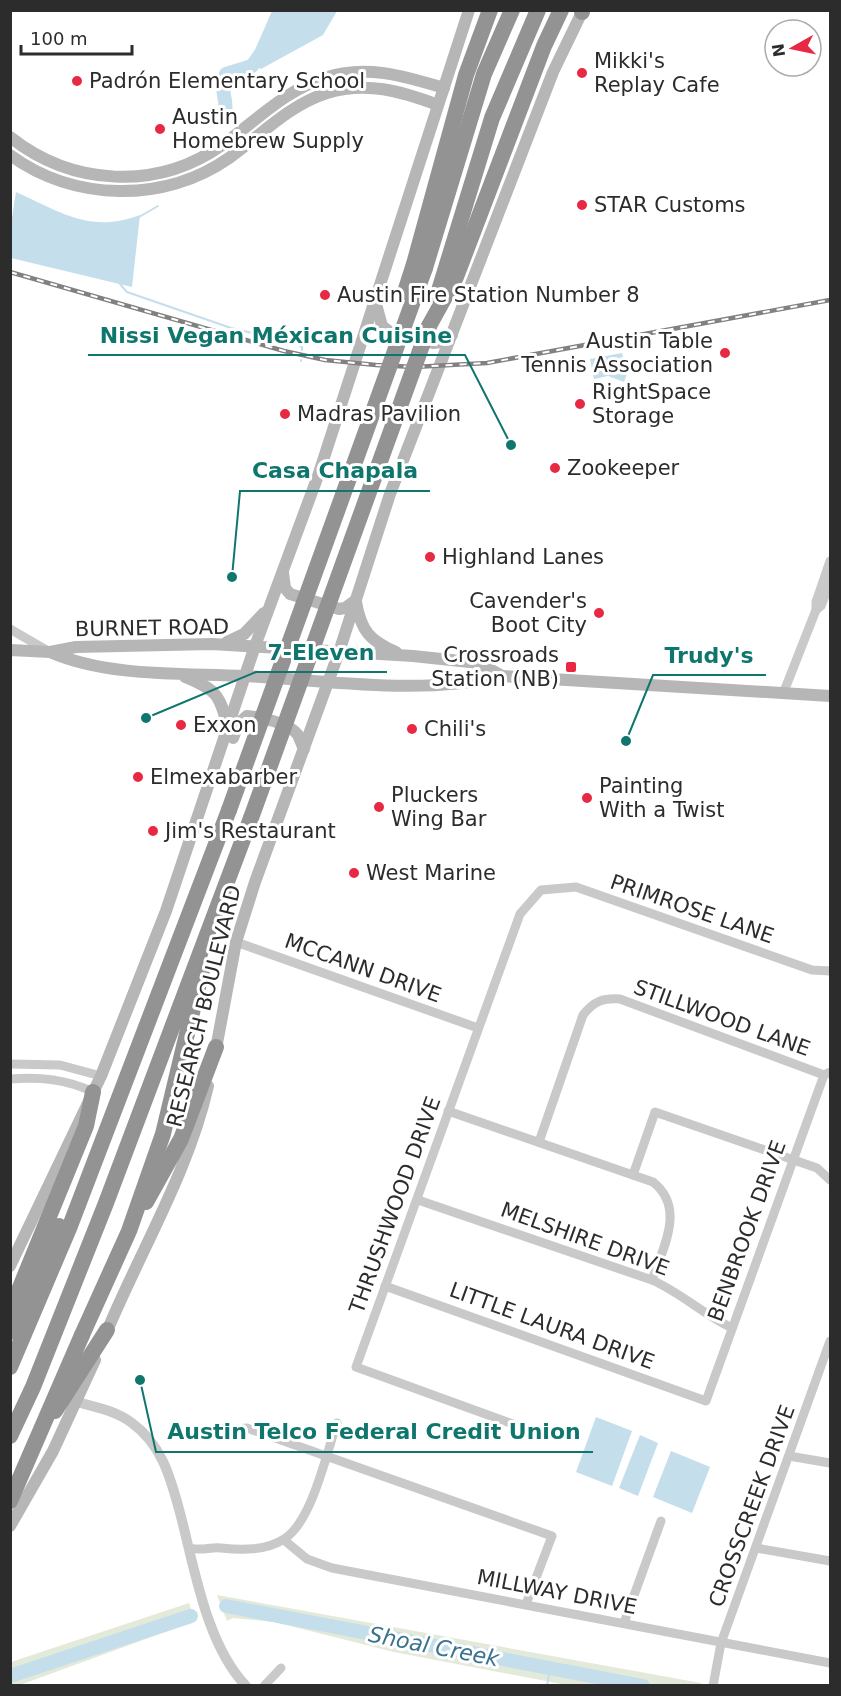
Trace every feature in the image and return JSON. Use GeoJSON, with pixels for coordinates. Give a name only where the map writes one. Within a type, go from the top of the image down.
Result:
{"type":"FeatureCollection","features":[{"type":"Feature","properties":{"kind":"highway"},"geometry":{"type":"LineString","coordinates":[[419,266],[466,75],[490,10]]}},
{"type":"Feature","properties":{"kind":"highway"},"geometry":{"type":"LineString","coordinates":[[10,1367],[51,1275],[229,810],[391,359],[419,266],[484,75],[512,10]]}},
{"type":"Feature","properties":{"kind":"highway"},"geometry":{"type":"LineString","coordinates":[[450,276],[492,118],[538,10]]}},
{"type":"Feature","properties":{"kind":"highway"},"geometry":{"type":"LineString","coordinates":[[10,1436],[78,1275],[213,920],[429,326],[557,17]]}},
{"type":"Feature","properties":{"kind":"highway"},"geometry":{"type":"LineString","coordinates":[[10,1501],[129,1231],[163,1134],[213,920]]}},
{"type":"Feature","properties":{"kind":"highway"},"geometry":{"type":"LineString","coordinates":[[129,1231],[181,1139],[216,1047]]}},
{"type":"Feature","properties":{"kind":"highway"},"geometry":{"type":"LineString","coordinates":[[10,1312],[86,1126],[93,1092]]}},
{"type":"Feature","properties":{"kind":"highway"},"geometry":{"type":"LineString","coordinates":[[10,1332],[106,1131]]}},
{"type":"Feature","properties":{"kind":"highway"},"geometry":{"type":"LineString","coordinates":[[10,1480],[107,1330]]}},
{"type":"Feature","properties":{"kind":"main road"},"geometry":{"type":"LineString","coordinates":[[10,1266],[101,1076],[166,911],[255,646],[319,473],[469,10]]}},
{"type":"Feature","properties":{"kind":"main road","name":"RESEARCH BOULEVARD"},"geometry":{"type":"LineString","coordinates":[[10,1526],[45,1467],[77,1402],[107,1330],[176,1181],[204,1105],[237,942],[255,882],[339,652],[390,494],[553,72],[582,11]]}},
{"type":"Feature","properties":{"kind":"main road"},"geometry":{"type":"LineString","coordinates":[[12,141],[53,164],[84,173],[128,177],[171,170],[206,155],[292,93],[325,77],[356,72],[388,73],[444,88]]}},
{"type":"Feature","properties":{"kind":"main road"},"geometry":{"type":"LineString","coordinates":[[10,155],[47,176],[97,190],[140,191],[175,184],[212,168],[285,114],[329,92],[357,88],[385,88],[438,105]]}},
{"type":"Feature","properties":{"kind":"main road"},"geometry":{"type":"LineString","coordinates":[[206,155],[212,168]]}},
{"type":"Feature","properties":{"kind":"main road"},"geometry":{"type":"LineString","coordinates":[[171,170],[175,184]]}},
{"type":"Feature","properties":{"kind":"main road"},"geometry":{"type":"LineString","coordinates":[[376,300],[382,326],[390,332],[433,343],[442,342],[452,336]]}},
{"type":"Feature","properties":{"kind":"main road"},"geometry":{"type":"LineString","coordinates":[[283,572],[285,588],[290,594],[339,609],[345,608],[356,600],[358,617],[366,634],[378,645],[406,656]]}},
{"type":"Feature","properties":{"kind":"main road"},"geometry":{"type":"LineString","coordinates":[[221,645],[244,634],[269,607]]}},
{"type":"Feature","properties":{"kind":"main road","name":"BURNET ROAD"},"geometry":{"type":"LineString","coordinates":[[10,650],[50,652],[76,647],[255,646],[479,663],[502,676]]}},
{"type":"Feature","properties":{"kind":"main road","name":"BURNET ROAD"},"geometry":{"type":"LineString","coordinates":[[50,652],[75,663],[176,673],[328,682],[474,683],[502,676],[831,696]]}},
{"type":"Feature","properties":{"kind":"main road"},"geometry":{"type":"LineString","coordinates":[[176,673],[208,687],[216,694],[228,729]]}},
{"type":"Feature","properties":{"kind":"main road"},"geometry":{"type":"LineString","coordinates":[[209,781],[222,772],[239,723],[247,716],[289,728],[297,734],[303,749]]}},
{"type":"Feature","properties":{"kind":"street"},"geometry":{"type":"LineString","coordinates":[[783,694],[816,610],[816,602],[828,582],[831,561]]}},
{"type":"Feature","properties":{"kind":"street"},"geometry":{"type":"LineString","coordinates":[[10,629],[50,652]]}},
{"type":"Feature","properties":{"kind":"street","name":"PRIMROSE LANE"},"geometry":{"type":"LineString","coordinates":[[541,890],[576,887],[812,970],[831,971]]}},
{"type":"Feature","properties":{"kind":"street","name":"THRUSHWOOD DRIVE"},"geometry":{"type":"LineString","coordinates":[[529,1430],[356,1367],[520,914],[541,890]]}},
{"type":"Feature","properties":{"kind":"street","name":"MCCANN DRIVE"},"geometry":{"type":"LineString","coordinates":[[237,942],[478,1028]]}},
{"type":"Feature","properties":{"kind":"street","name":"STILLWOOD LANE"},"geometry":{"type":"LineString","coordinates":[[539,1142],[583,1015],[591,1005],[599,1000],[620,999],[827,1073]]}},
{"type":"Feature","properties":{"kind":"street"},"geometry":{"type":"LineString","coordinates":[[10,1064],[60,1065],[101,1076]]}},
{"type":"Feature","properties":{"kind":"street","name":"BENBROOK DRIVE"},"geometry":{"type":"LineString","coordinates":[[706,1401],[792,1159],[827,1073]]}},
{"type":"Feature","properties":{"kind":"street"},"geometry":{"type":"LineString","coordinates":[[10,1079],[58,1079],[74,1083],[93,1092]]}},
{"type":"Feature","properties":{"kind":"street"},"geometry":{"type":"LineString","coordinates":[[448,1111],[653,1182],[664,1191],[670,1208],[671,1228],[652,1280]]}},
{"type":"Feature","properties":{"kind":"street"},"geometry":{"type":"LineString","coordinates":[[633,1175],[654,1112],[817,1168],[831,1180]]}},
{"type":"Feature","properties":{"kind":"street","name":"MELSHIRE DRIVE"},"geometry":{"type":"LineString","coordinates":[[418,1200],[652,1280],[677,1291],[703,1314],[732,1328]]}},
{"type":"Feature","properties":{"kind":"street","name":"LITTLE LAURA DRIVE"},"geometry":{"type":"LineString","coordinates":[[385,1286],[706,1401]]}},
{"type":"Feature","properties":{"kind":"street","name":"CROSSCREEK DRIVE"},"geometry":{"type":"LineString","coordinates":[[712,1686],[722,1642],[831,1341]]}},
{"type":"Feature","properties":{"kind":"street"},"geometry":{"type":"LineString","coordinates":[[77,1402],[119,1415],[138,1427],[152,1442],[170,1479],[216,1639],[228,1662],[246,1686]]}},
{"type":"Feature","properties":{"kind":"street"},"geometry":{"type":"LineString","coordinates":[[190,1548],[198,1550],[213,1547],[252,1549],[284,1540],[298,1525],[307,1510],[336,1424]]}},
{"type":"Feature","properties":{"kind":"street"},"geometry":{"type":"LineString","coordinates":[[229,1430],[248,1428],[552,1536],[526,1604]]}},
{"type":"Feature","properties":{"kind":"street"},"geometry":{"type":"LineString","coordinates":[[789,1456],[831,1463]]}},
{"type":"Feature","properties":{"kind":"street"},"geometry":{"type":"LineString","coordinates":[[624,1623],[661,1521]]}},
{"type":"Feature","properties":{"kind":"street","name":"MILLWAY DRIVE"},"geometry":{"type":"LineString","coordinates":[[284,1540],[307,1559],[332,1568],[831,1663]]}},
{"type":"Feature","properties":{"kind":"street"},"geometry":{"type":"LineString","coordinates":[[756,1548],[831,1562]]}},
{"type":"Feature","properties":{"kind":"street"},"geometry":{"type":"LineString","coordinates":[[264,1686],[281,1668]]}},
{"type":"Feature","properties":{"kind":"green space"},"geometry":{"type":"Polygon","coordinates":[[[217,1595],[701,1683],[701,1685],[571,1686],[394,1652],[274,1622],[233,1618],[227,1621],[217,1595]]]}},
{"type":"Feature","properties":{"kind":"green space"},"geometry":{"type":"Polygon","coordinates":[[[189,1603],[195,1621],[20,1685],[11,1685],[11,1663],[14,1661],[189,1603]]]}},
{"type":"Feature","properties":{"kind":"water"},"geometry":{"type":"Polygon","coordinates":[[[272,10],[337,11],[323,35],[261,69],[250,61],[272,10]]]}},
{"type":"Feature","properties":{"kind":"water"},"geometry":{"type":"Polygon","coordinates":[[[16,192],[62,213],[91,221],[106,222],[140,215],[132,287],[11,258],[11,224],[16,192]]]}},
{"type":"Feature","properties":{"kind":"water"},"geometry":{"type":"Polygon","coordinates":[[[622,353],[627,374],[624,382],[608,376],[594,379],[590,359],[622,353]]]}},
{"type":"Feature","properties":{"kind":"water"},"geometry":{"type":"Polygon","coordinates":[[[596,1417],[632,1431],[612,1486],[576,1472],[596,1417]]]}},
{"type":"Feature","properties":{"kind":"water"},"geometry":{"type":"Polygon","coordinates":[[[640,1435],[658,1443],[638,1496],[619,1488],[640,1435]]]}},
{"type":"Feature","properties":{"kind":"water"},"geometry":{"type":"Polygon","coordinates":[[[671,1451],[710,1467],[692,1513],[653,1497],[671,1451]]]}},
{"type":"Feature","properties":{"kind":"waterway"},"geometry":{"type":"LineString","coordinates":[[225,113],[223,86],[226,74],[252,66],[264,49]]}},
{"type":"Feature","properties":{"kind":"waterway"},"geometry":{"type":"LineString","coordinates":[[139,217],[158,206]]}},
{"type":"Feature","properties":{"kind":"waterway"},"geometry":{"type":"LineString","coordinates":[[120,284],[127,292],[231,328],[295,343],[302,347],[302,350]]}},
{"type":"Feature","properties":{"kind":"waterway","name":"Shoal Creek"},"geometry":{"type":"LineString","coordinates":[[226,1606],[643,1686]]}},
{"type":"Feature","properties":{"kind":"waterway","name":"Shoal Creek"},"geometry":{"type":"LineString","coordinates":[[10,1676],[191,1616]]}},
{"type":"Feature","properties":{"kind":"waterway"},"geometry":{"type":"LineString","coordinates":[[547,1686],[550,1668]]}},
{"type":"Feature","properties":{"kind":"railway"},"geometry":{"type":"LineString","coordinates":[[10,272],[284,351],[325,360],[414,367],[487,363],[830,300]]}},
{"type":"Feature","properties":{"kind":"place","name":"Mikki's Replay Cafe"},"geometry":{"type":"Point","coordinates":[582,73]}},
{"type":"Feature","properties":{"kind":"place","name":"Padrón Elementary School"},"geometry":{"type":"Point","coordinates":[77,81]}},
{"type":"Feature","properties":{"kind":"place","name":"Austin Homebrew Supply"},"geometry":{"type":"Point","coordinates":[160,129]}},
{"type":"Feature","properties":{"kind":"place","name":"STAR Customs"},"geometry":{"type":"Point","coordinates":[582,205]}},
{"type":"Feature","properties":{"kind":"place","name":"Austin Fire Station Number 8"},"geometry":{"type":"Point","coordinates":[325,295]}},
{"type":"Feature","properties":{"kind":"place","name":"Austin Table Tennis Association"},"geometry":{"type":"Point","coordinates":[725,353]}},
{"type":"Feature","properties":{"kind":"place","name":"RightSpace Storage"},"geometry":{"type":"Point","coordinates":[580,404]}},
{"type":"Feature","properties":{"kind":"place","name":"Madras Pavilion"},"geometry":{"type":"Point","coordinates":[285,414]}},
{"type":"Feature","properties":{"kind":"place","name":"Nissi Vegan Méxican Cuisine"},"geometry":{"type":"Point","coordinates":[511,445]}},
{"type":"Feature","properties":{"kind":"place","name":"Zookeeper"},"geometry":{"type":"Point","coordinates":[555,468]}},
{"type":"Feature","properties":{"kind":"place","name":"Highland Lanes"},"geometry":{"type":"Point","coordinates":[430,557]}},
{"type":"Feature","properties":{"kind":"place","name":"Casa Chapala"},"geometry":{"type":"Point","coordinates":[232,577]}},
{"type":"Feature","properties":{"kind":"place","name":"Cavender's Boot City"},"geometry":{"type":"Point","coordinates":[599,613]}},
{"type":"Feature","properties":{"kind":"place","name":"Crossroads Station (NB)"},"geometry":{"type":"Point","coordinates":[571,667]}},
{"type":"Feature","properties":{"kind":"place","name":"7-Eleven"},"geometry":{"type":"Point","coordinates":[146,718]}},
{"type":"Feature","properties":{"kind":"place","name":"Exxon"},"geometry":{"type":"Point","coordinates":[181,725]}},
{"type":"Feature","properties":{"kind":"place","name":"Chili's"},"geometry":{"type":"Point","coordinates":[412,729]}},
{"type":"Feature","properties":{"kind":"place","name":"Trudy's"},"geometry":{"type":"Point","coordinates":[626,741]}},
{"type":"Feature","properties":{"kind":"place","name":"Elmexabarber"},"geometry":{"type":"Point","coordinates":[138,777]}},
{"type":"Feature","properties":{"kind":"place","name":"Painting With a Twist"},"geometry":{"type":"Point","coordinates":[587,798]}},
{"type":"Feature","properties":{"kind":"place","name":"Pluckers Wing Bar"},"geometry":{"type":"Point","coordinates":[379,807]}},
{"type":"Feature","properties":{"kind":"place","name":"Jim's Restaurant"},"geometry":{"type":"Point","coordinates":[153,831]}},
{"type":"Feature","properties":{"kind":"place","name":"West Marine"},"geometry":{"type":"Point","coordinates":[354,873]}},
{"type":"Feature","properties":{"kind":"place","name":"Austin Telco Federal Credit Union"},"geometry":{"type":"Point","coordinates":[140,1380]}}]}
